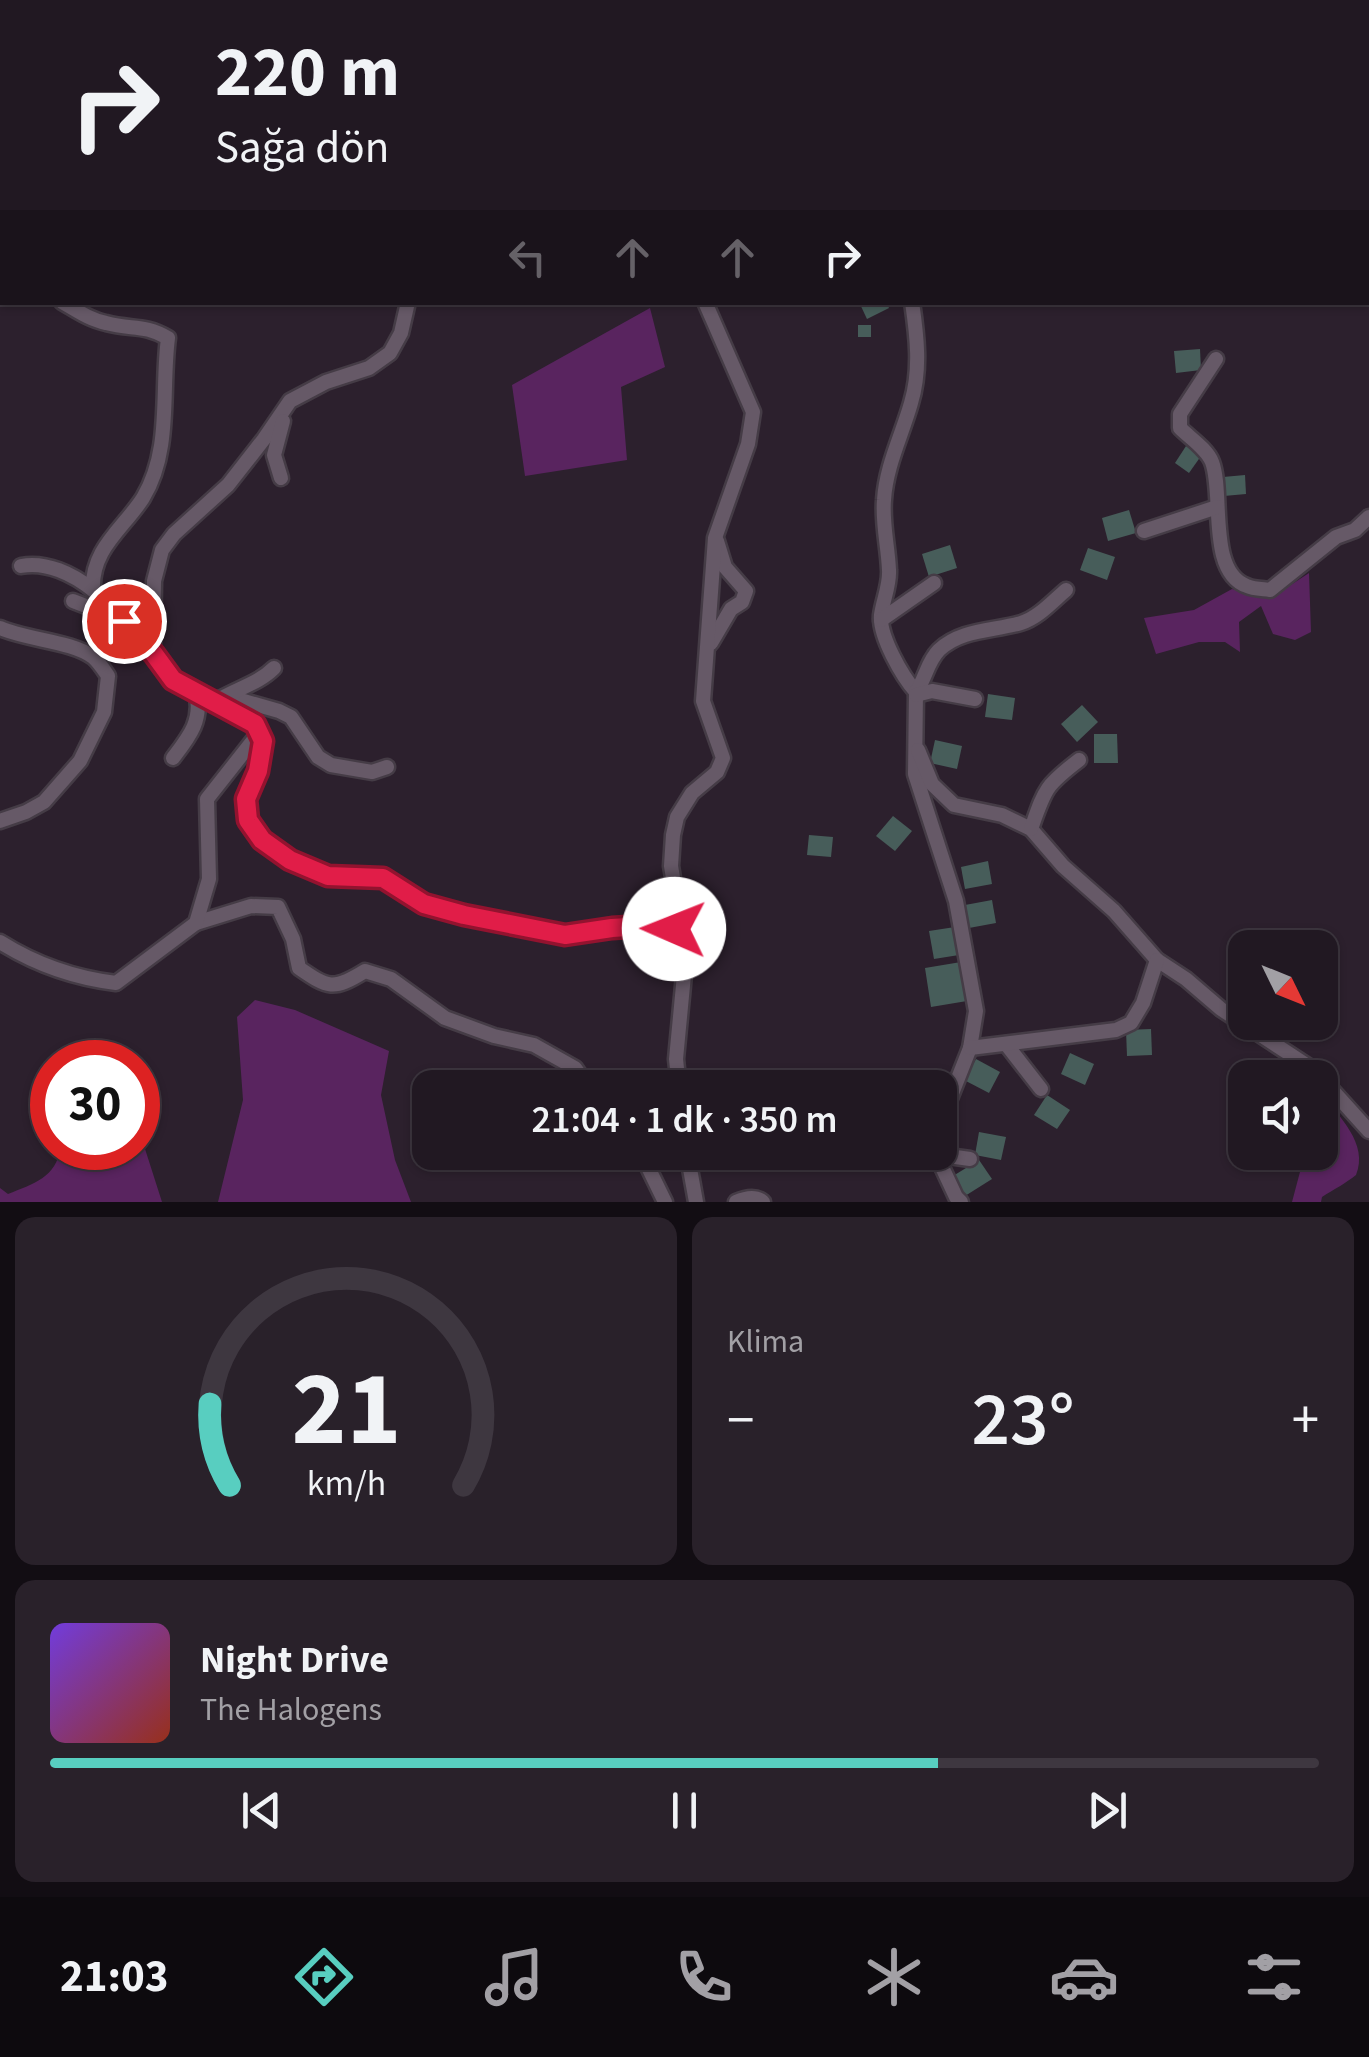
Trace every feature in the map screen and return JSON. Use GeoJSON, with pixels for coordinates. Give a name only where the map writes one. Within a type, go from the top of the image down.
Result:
{"type":"FeatureCollection","features":[{"type":"Feature","properties":{"kind":"street"},"geometry":{"type":"LineString","coordinates":[[68,305],[99,322],[123,328],[150,328],[168,338],[160,459],[144,497],[112,536],[92,572],[93,590]]}},
{"type":"Feature","properties":{"kind":"street"},"geometry":{"type":"LineString","coordinates":[[154,654],[154,581],[162,550],[228,485],[290,401],[326,382],[369,368],[390,353],[407,305]]}},
{"type":"Feature","properties":{"kind":"street"},"geometry":{"type":"LineString","coordinates":[[677,1070],[684,975],[674,929],[678,907],[672,866],[673,835],[677,817],[692,793],[717,772],[723,758],[703,701],[715,538],[748,444],[753,412],[706,305]]}},
{"type":"Feature","properties":{"kind":"street"},"geometry":{"type":"LineString","coordinates":[[912,305],[919,346],[912,400],[895,448],[884,498],[890,573],[880,620],[886,641],[916,693]]}},
{"type":"Feature","properties":{"kind":"street"},"geometry":{"type":"LineString","coordinates":[[1216,358],[1180,414],[1180,428],[1210,456],[1218,479],[1217,507],[1228,570],[1243,586],[1270,590],[1336,537],[1354,530],[1369,517]]}},
{"type":"Feature","properties":{"kind":"street"},"geometry":{"type":"LineString","coordinates":[[282,478],[274,455],[290,401]]}},
{"type":"Feature","properties":{"kind":"street"},"geometry":{"type":"LineString","coordinates":[[1144,530],[1217,507]]}},
{"type":"Feature","properties":{"kind":"street"},"geometry":{"type":"LineString","coordinates":[[705,657],[715,633],[746,592],[725,567],[715,538]]}},
{"type":"Feature","properties":{"kind":"street"},"geometry":{"type":"LineString","coordinates":[[21,566],[34,563],[78,578],[124,621],[173,680],[255,724],[263,741],[258,771],[246,799],[248,820],[262,840],[290,860],[328,876],[383,878],[424,904],[464,915],[565,935],[660,925],[674,929]]}},
{"type":"Feature","properties":{"kind":"street"},"geometry":{"type":"LineString","coordinates":[[880,620],[934,583]]}},
{"type":"Feature","properties":{"kind":"street"},"geometry":{"type":"LineString","coordinates":[[957,1081],[970,1048],[976,1011],[956,901],[914,774],[916,693],[929,662],[942,647],[977,632],[1025,622],[1066,590]]}},
{"type":"Feature","properties":{"kind":"street"},"geometry":{"type":"LineString","coordinates":[[73,601],[124,621]]}},
{"type":"Feature","properties":{"kind":"street"},"geometry":{"type":"LineString","coordinates":[[0,628],[18,636],[74,648],[95,658],[108,676],[104,712],[80,760],[44,802],[0,821]]}},
{"type":"Feature","properties":{"kind":"street"},"geometry":{"type":"LineString","coordinates":[[173,758],[208,697],[263,679],[274,668]]}},
{"type":"Feature","properties":{"kind":"street"},"geometry":{"type":"LineString","coordinates":[[916,693],[932,691],[975,699]]}},
{"type":"Feature","properties":{"kind":"street"},"geometry":{"type":"LineString","coordinates":[[208,697],[263,704],[291,717],[318,757],[332,766],[372,772],[388,767]]}},
{"type":"Feature","properties":{"kind":"street"},"geometry":{"type":"LineString","coordinates":[[196,923],[209,879],[207,799],[259,733]]}},
{"type":"Feature","properties":{"kind":"street"},"geometry":{"type":"LineString","coordinates":[[914,740],[932,784],[954,805],[1002,815],[1030,829],[1114,911],[1157,960],[1186,978],[1221,1009],[1314,1070],[1369,1132]]}},
{"type":"Feature","properties":{"kind":"street"},"geometry":{"type":"LineString","coordinates":[[1030,829],[1044,792],[1079,760]]}},
{"type":"Feature","properties":{"kind":"street"},"geometry":{"type":"LineString","coordinates":[[0,942],[20,954],[86,979],[116,983],[196,923],[251,906],[278,907],[293,939],[299,968],[324,985],[345,983],[365,971],[391,979],[445,1018],[534,1045],[577,1070]]}},
{"type":"Feature","properties":{"kind":"street"},"geometry":{"type":"LineString","coordinates":[[970,1048],[1116,1030],[1132,1023],[1157,960]]}},
{"type":"Feature","properties":{"kind":"street"},"geometry":{"type":"LineString","coordinates":[[1006,1044],[1041,1089]]}},
{"type":"Feature","properties":{"kind":"street"},"geometry":{"type":"LineString","coordinates":[[957,1157],[970,1159]]}},
{"type":"Feature","properties":{"kind":"street"},"geometry":{"type":"LineString","coordinates":[[650,1170],[666,1202]]}},
{"type":"Feature","properties":{"kind":"street"},"geometry":{"type":"LineString","coordinates":[[691,1170],[696,1202]]}},
{"type":"Feature","properties":{"kind":"street"},"geometry":{"type":"LineString","coordinates":[[943,1170],[961,1202]]}},
{"type":"Feature","properties":{"kind":"street"},"geometry":{"type":"LineString","coordinates":[[736,1202],[745,1198],[763,1202]]}},
{"type":"Feature","properties":{"kind":"shaded area"},"geometry":{"type":"Polygon","coordinates":[[[650,308],[665,367],[621,387],[627,460],[525,476],[512,385],[650,308]]]}},
{"type":"Feature","properties":{"kind":"shaded area"},"geometry":{"type":"Polygon","coordinates":[[[1309,573],[1311,632],[1295,640],[1273,634],[1261,606],[1239,622],[1240,652],[1225,642],[1199,642],[1156,654],[1144,618],[1194,610],[1232,589],[1274,596],[1309,573]]]}},
{"type":"Feature","properties":{"kind":"shaded area"},"geometry":{"type":"Polygon","coordinates":[[[255,1000],[295,1010],[389,1051],[381,1095],[395,1160],[411,1202],[218,1202],[243,1100],[237,1017],[255,1000]]]}},
{"type":"Feature","properties":{"kind":"shaded area"},"geometry":{"type":"Polygon","coordinates":[[[1338,1115],[1359,1152],[1356,1175],[1322,1197],[1321,1202],[1292,1202],[1300,1170],[1338,1170],[1338,1115]]]}},
{"type":"Feature","properties":{"kind":"shaded area"},"geometry":{"type":"Polygon","coordinates":[[[152,1170],[162,1202],[0,1202],[0,1188],[8,1194],[49,1173],[152,1170]]]}},
{"type":"Feature","properties":{"kind":"building"},"geometry":{"type":"Polygon","coordinates":[[[860,305],[888,305],[889,308],[867,319],[860,305]]]}},
{"type":"Feature","properties":{"kind":"building"},"geometry":{"type":"Polygon","coordinates":[[[858,325],[871,325],[871,337],[858,337],[858,325]]]}},
{"type":"Feature","properties":{"kind":"building"},"geometry":{"type":"Polygon","coordinates":[[[1200,349],[1201,370],[1176,373],[1174,351],[1200,349]]]}},
{"type":"Feature","properties":{"kind":"building"},"geometry":{"type":"Polygon","coordinates":[[[1186,446],[1201,456],[1189,473],[1175,463],[1186,446]]]}},
{"type":"Feature","properties":{"kind":"building"},"geometry":{"type":"Polygon","coordinates":[[[1245,475],[1246,494],[1224,496],[1223,477],[1245,475]]]}},
{"type":"Feature","properties":{"kind":"building"},"geometry":{"type":"Polygon","coordinates":[[[1129,510],[1136,533],[1108,541],[1102,518],[1129,510]]]}},
{"type":"Feature","properties":{"kind":"building"},"geometry":{"type":"Polygon","coordinates":[[[950,545],[957,568],[929,577],[922,554],[950,545]]]}},
{"type":"Feature","properties":{"kind":"building"},"geometry":{"type":"Polygon","coordinates":[[[1088,548],[1115,557],[1107,580],[1080,570],[1088,548]]]}},
{"type":"Feature","properties":{"kind":"building"},"geometry":{"type":"Polygon","coordinates":[[[988,694],[1015,698],[1012,720],[985,717],[988,694]]]}},
{"type":"Feature","properties":{"kind":"building"},"geometry":{"type":"Polygon","coordinates":[[[1082,705],[1098,722],[1077,742],[1061,724],[1082,705]]]}},
{"type":"Feature","properties":{"kind":"building"},"geometry":{"type":"Polygon","coordinates":[[[1094,734],[1117,734],[1118,763],[1094,763],[1094,734]]]}},
{"type":"Feature","properties":{"kind":"building"},"geometry":{"type":"Polygon","coordinates":[[[935,740],[962,746],[957,769],[930,763],[935,740]]]}},
{"type":"Feature","properties":{"kind":"building"},"geometry":{"type":"Polygon","coordinates":[[[893,816],[912,831],[895,851],[876,836],[893,816]]]}},
{"type":"Feature","properties":{"kind":"building"},"geometry":{"type":"Polygon","coordinates":[[[809,835],[833,837],[831,857],[807,855],[809,835]]]}},
{"type":"Feature","properties":{"kind":"building"},"geometry":{"type":"Polygon","coordinates":[[[988,861],[992,884],[965,889],[961,867],[988,861]]]}},
{"type":"Feature","properties":{"kind":"building"},"geometry":{"type":"Polygon","coordinates":[[[992,900],[996,923],[969,928],[965,905],[992,900]]]}},
{"type":"Feature","properties":{"kind":"building"},"geometry":{"type":"Polygon","coordinates":[[[955,927],[959,955],[934,959],[929,931],[955,927]]]}},
{"type":"Feature","properties":{"kind":"building"},"geometry":{"type":"Polygon","coordinates":[[[961,962],[967,1001],[931,1007],[925,968],[961,962]]]}},
{"type":"Feature","properties":{"kind":"building"},"geometry":{"type":"Polygon","coordinates":[[[1151,1029],[1152,1055],[1127,1056],[1126,1030],[1151,1029]]]}},
{"type":"Feature","properties":{"kind":"building"},"geometry":{"type":"Polygon","coordinates":[[[1070,1053],[1094,1064],[1085,1085],[1061,1074],[1070,1053]]]}},
{"type":"Feature","properties":{"kind":"building"},"geometry":{"type":"Polygon","coordinates":[[[976,1059],[1000,1072],[989,1093],[964,1080],[976,1059]]]}},
{"type":"Feature","properties":{"kind":"building"},"geometry":{"type":"Polygon","coordinates":[[[1047,1095],[1070,1110],[1057,1129],[1034,1115],[1047,1095]]]}},
{"type":"Feature","properties":{"kind":"building"},"geometry":{"type":"Polygon","coordinates":[[[979,1132],[1006,1137],[1001,1160],[975,1155],[979,1132]]]}},
{"type":"Feature","properties":{"kind":"building"},"geometry":{"type":"Polygon","coordinates":[[[979,1160],[992,1179],[965,1196],[953,1176],[979,1160]]]}},
{"type":"Feature","properties":{"kind":"route"},"geometry":{"type":"LineString","coordinates":[[124,621],[173,680],[255,724],[263,741],[258,771],[246,799],[248,820],[262,840],[290,860],[328,876],[383,878],[424,904],[464,915],[565,935],[660,925],[674,929]]}}]}
